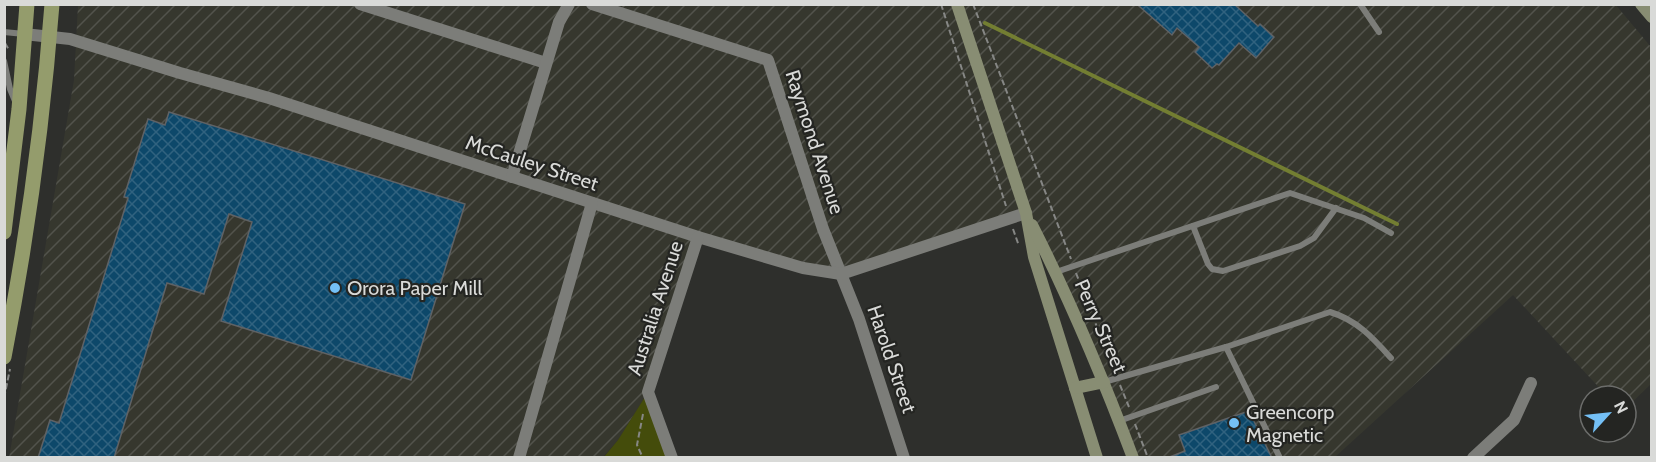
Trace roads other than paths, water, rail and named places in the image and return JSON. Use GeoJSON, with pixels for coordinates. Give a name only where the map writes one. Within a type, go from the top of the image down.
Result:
{"type":"FeatureCollection","features":[{"type":"Feature","properties":{"kind":"main road"},"geometry":{"type":"LineString","coordinates":[[4,232],[19,109],[27,4]]}},
{"type":"Feature","properties":{"kind":"main road"},"geometry":{"type":"LineString","coordinates":[[4,357],[21,274],[39,142],[52,4]]}},
{"type":"Feature","properties":{"kind":"street"},"geometry":{"type":"LineString","coordinates":[[360,4],[546,63]]}},
{"type":"Feature","properties":{"kind":"street"},"geometry":{"type":"LineString","coordinates":[[512,177],[559,22],[570,4]]}},
{"type":"Feature","properties":{"kind":"street","name":"Raymond Avenue"},"geometry":{"type":"LineString","coordinates":[[592,4],[768,60],[823,229],[841,274]]}},
{"type":"Feature","properties":{"kind":"street","name":"Perry Street"},"geometry":{"type":"LineString","coordinates":[[957,4],[1026,213],[1034,257],[1097,458]]}},
{"type":"Feature","properties":{"kind":"street"},"geometry":{"type":"LineString","coordinates":[[1641,4],[1652,17]]}},
{"type":"Feature","properties":{"kind":"street","name":"McCauley Street"},"geometry":{"type":"LineString","coordinates":[[24,34],[70,39],[269,98],[698,237],[803,268],[841,274],[1026,213]]}},
{"type":"Feature","properties":{"kind":"street"},"geometry":{"type":"LineString","coordinates":[[519,458],[592,203]]}},
{"type":"Feature","properties":{"kind":"street","name":"Perry Street"},"geometry":{"type":"LineString","coordinates":[[1026,213],[1056,272],[1104,382],[1133,458]]}},
{"type":"Feature","properties":{"kind":"street","name":"Australia Avenue"},"geometry":{"type":"LineString","coordinates":[[672,458],[648,392],[698,237]]}},
{"type":"Feature","properties":{"kind":"street","name":"Harold Street"},"geometry":{"type":"LineString","coordinates":[[841,274],[859,319],[904,458]]}},
{"type":"Feature","properties":{"kind":"street"},"geometry":{"type":"LineString","coordinates":[[1075,388],[1104,382]]}},
{"type":"Feature","properties":{"kind":"street"},"geometry":{"type":"LineString","coordinates":[[1473,458],[1514,420],[1531,383]]}},
{"type":"Feature","properties":{"kind":"lane"},"geometry":{"type":"LineString","coordinates":[[1360,4],[1379,32]]}},
{"type":"Feature","properties":{"kind":"lane"},"geometry":{"type":"LineString","coordinates":[[4,32],[24,34]]}},
{"type":"Feature","properties":{"kind":"lane"},"geometry":{"type":"LineString","coordinates":[[4,61],[10,89],[19,109]]}},
{"type":"Feature","properties":{"kind":"lane"},"geometry":{"type":"LineString","coordinates":[[1056,272],[1290,193],[1364,218],[1391,232]]}},
{"type":"Feature","properties":{"kind":"lane"},"geometry":{"type":"LineString","coordinates":[[1193,226],[1208,264],[1212,269],[1223,271],[1300,246],[1314,237],[1336,208]]}},
{"type":"Feature","properties":{"kind":"lane"},"geometry":{"type":"LineString","coordinates":[[1104,382],[1226,347],[1330,312],[1359,325],[1391,358]]}},
{"type":"Feature","properties":{"kind":"lane"},"geometry":{"type":"LineString","coordinates":[[1226,347],[1280,458]]}},
{"type":"Feature","properties":{"kind":"lane"},"geometry":{"type":"LineString","coordinates":[[1119,421],[1216,387]]}},
{"type":"Feature","properties":{"kind":"waterway"},"geometry":{"type":"LineString","coordinates":[[985,23],[1397,224]]}},
{"type":"Feature","properties":{"kind":"place","name":"Orora Paper Mill"},"geometry":{"type":"Point","coordinates":[335,288]}},
{"type":"Feature","properties":{"kind":"place","name":"Greencorp Magnetic"},"geometry":{"type":"Point","coordinates":[1234,423]}}]}
